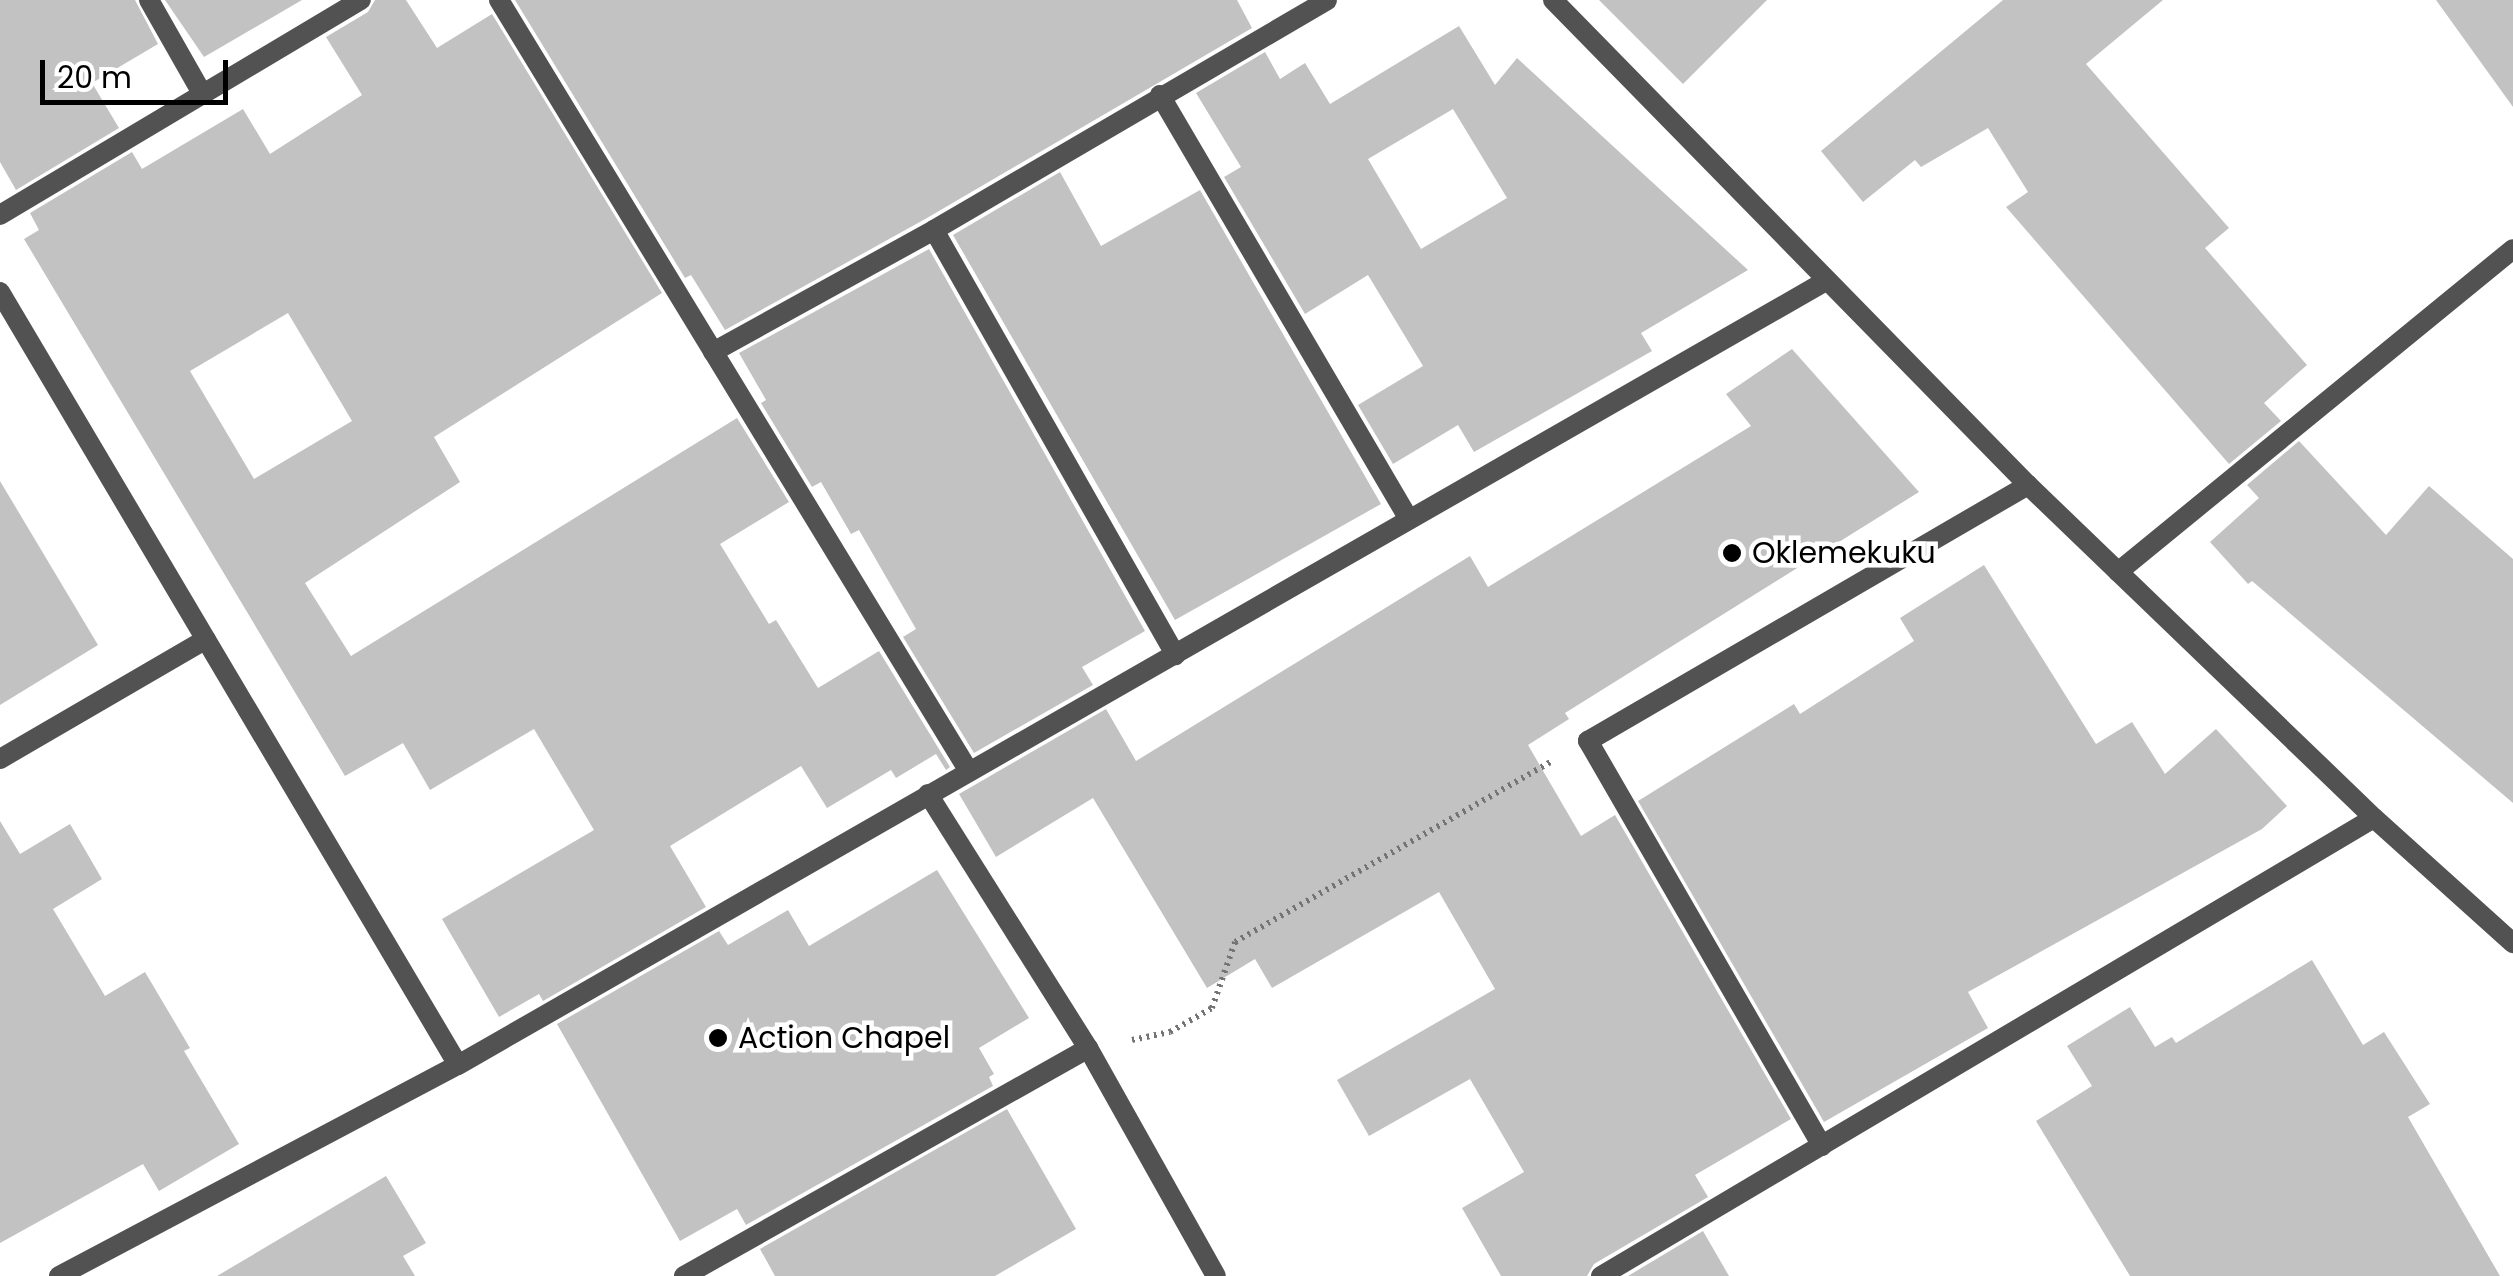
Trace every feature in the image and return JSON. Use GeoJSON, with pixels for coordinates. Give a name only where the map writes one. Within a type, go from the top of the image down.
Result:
{"type":"FeatureCollection","features":[{"type":"Feature","properties":{"kind":"street"},"geometry":{"type":"LineString","coordinates":[[149,0],[203,95]]}},
{"type":"Feature","properties":{"kind":"street"},"geometry":{"type":"LineString","coordinates":[[0,215],[360,0]]}},
{"type":"Feature","properties":{"kind":"street"},"geometry":{"type":"LineString","coordinates":[[499,0],[968,770]]}},
{"type":"Feature","properties":{"kind":"street"},"geometry":{"type":"LineString","coordinates":[[712,352],[934,230],[1327,0]]}},
{"type":"Feature","properties":{"kind":"street"},"geometry":{"type":"LineString","coordinates":[[1553,0],[2028,486],[2374,818],[2513,943]]}},
{"type":"Feature","properties":{"kind":"street"},"geometry":{"type":"LineString","coordinates":[[1160,96],[1408,518]]}},
{"type":"Feature","properties":{"kind":"street"},"geometry":{"type":"LineString","coordinates":[[934,230],[1174,654]]}},
{"type":"Feature","properties":{"kind":"street"},"geometry":{"type":"LineString","coordinates":[[2118,572],[2513,249]]}},
{"type":"Feature","properties":{"kind":"street"},"geometry":{"type":"LineString","coordinates":[[59,1276],[458,1065],[1826,281]]}},
{"type":"Feature","properties":{"kind":"street"},"geometry":{"type":"LineString","coordinates":[[0,292],[458,1065]]}},
{"type":"Feature","properties":{"kind":"street"},"geometry":{"type":"LineString","coordinates":[[1822,1146],[1588,741],[2028,486]]}},
{"type":"Feature","properties":{"kind":"street"},"geometry":{"type":"LineString","coordinates":[[0,759],[206,639]]}},
{"type":"Feature","properties":{"kind":"street"},"geometry":{"type":"LineString","coordinates":[[928,794],[1088,1048],[1216,1276]]}},
{"type":"Feature","properties":{"kind":"street"},"geometry":{"type":"LineString","coordinates":[[1601,1276],[2374,818]]}},
{"type":"Feature","properties":{"kind":"street"},"geometry":{"type":"LineString","coordinates":[[684,1276],[1088,1048]]}},
{"type":"Feature","properties":{"kind":"path"},"geometry":{"type":"LineString","coordinates":[[1088,1048],[1170,1032],[1212,1008],[1235,942],[1588,741]]}},
{"type":"Feature","properties":{"kind":"building"},"geometry":{"type":"Polygon","coordinates":[[[0,0],[135,0],[158,44],[92,83],[119,128],[16,190],[0,162],[0,0]]]}},
{"type":"Feature","properties":{"kind":"building"},"geometry":{"type":"Polygon","coordinates":[[[165,0],[302,0],[204,57],[165,0]]]}},
{"type":"Feature","properties":{"kind":"building"},"geometry":{"type":"Polygon","coordinates":[[[375,0],[406,0],[437,48],[492,14],[662,293],[434,437],[460,482],[305,583],[351,656],[737,418],[789,502],[720,544],[769,624],[776,620],[818,688],[879,651],[950,767],[946,770],[936,754],[896,778],[891,770],[827,808],[801,766],[670,846],[706,907],[543,1001],[539,994],[499,1017],[442,919],[594,830],[534,729],[430,790],[403,743],[345,776],[24,239],[39,230],[30,213],[132,152],[142,169],[243,109],[270,154],[362,95],[326,37],[368,12],[375,0]],[[288,313],[190,371],[254,479],[352,421],[288,313]]]}},
{"type":"Feature","properties":{"kind":"building"},"geometry":{"type":"Polygon","coordinates":[[[515,0],[1237,0],[1252,28],[927,218],[725,330],[691,275],[685,278],[515,0]]]}},
{"type":"Feature","properties":{"kind":"building"},"geometry":{"type":"Polygon","coordinates":[[[1599,0],[1767,0],[1683,84],[1599,0]]]}},
{"type":"Feature","properties":{"kind":"building"},"geometry":{"type":"Polygon","coordinates":[[[2003,0],[2163,0],[2086,64],[2229,228],[2205,248],[2307,365],[2264,403],[2281,421],[2229,464],[2006,207],[2028,192],[1988,128],[1921,167],[1915,160],[1863,202],[1821,151],[2003,0]]]}},
{"type":"Feature","properties":{"kind":"building"},"geometry":{"type":"Polygon","coordinates":[[[2436,0],[2513,0],[2513,107],[2436,0]]]}},
{"type":"Feature","properties":{"kind":"building"},"geometry":{"type":"Polygon","coordinates":[[[1459,26],[1495,85],[1517,58],[1748,270],[1641,333],[1652,351],[1474,452],[1458,425],[1393,464],[1358,405],[1423,366],[1368,275],[1305,314],[1224,177],[1241,167],[1196,93],[1265,52],[1280,79],[1305,63],[1330,104],[1459,26]],[[1453,109],[1368,159],[1421,249],[1507,198],[1453,109]]]}},
{"type":"Feature","properties":{"kind":"building"},"geometry":{"type":"Polygon","coordinates":[[[1060,172],[1101,246],[1200,190],[1381,504],[1175,620],[953,235],[1060,172]]]}},
{"type":"Feature","properties":{"kind":"building"},"geometry":{"type":"Polygon","coordinates":[[[929,249],[1145,631],[1082,667],[1093,685],[974,753],[903,637],[916,629],[859,530],[851,534],[821,482],[812,487],[761,403],[766,400],[739,353],[929,249]]]}},
{"type":"Feature","properties":{"kind":"building"},"geometry":{"type":"Polygon","coordinates":[[[1792,349],[1919,492],[1565,713],[1569,719],[1528,745],[1581,836],[1615,815],[1791,1119],[1695,1175],[1708,1197],[1594,1264],[1587,1276],[1501,1276],[1462,1208],[1524,1172],[1470,1079],[1369,1136],[1337,1080],[1495,989],[1439,892],[1272,988],[1255,959],[1207,988],[1093,798],[996,857],[959,794],[1106,709],[1136,761],[1470,556],[1488,587],[1751,426],[1726,394],[1792,349]]]}},
{"type":"Feature","properties":{"kind":"building"},"geometry":{"type":"Polygon","coordinates":[[[2299,441],[2386,535],[2429,486],[2513,559],[2513,803],[2252,581],[2248,584],[2210,542],[2259,498],[2247,485],[2299,441]]]}},
{"type":"Feature","properties":{"kind":"building"},"geometry":{"type":"Polygon","coordinates":[[[0,481],[98,645],[0,705],[0,481]]]}},
{"type":"Feature","properties":{"kind":"building"},"geometry":{"type":"Polygon","coordinates":[[[1984,565],[2096,744],[2132,722],[2165,774],[2216,729],[2287,806],[2262,829],[1968,992],[1988,1028],[1824,1122],[1638,801],[1794,704],[1800,714],[1914,641],[1900,618],[1984,565]]]}},
{"type":"Feature","properties":{"kind":"building"},"geometry":{"type":"Polygon","coordinates":[[[0,821],[20,854],[70,824],[102,879],[53,909],[105,996],[145,972],[190,1048],[184,1051],[239,1144],[159,1191],[143,1164],[0,1243],[0,821]]]}},
{"type":"Feature","properties":{"kind":"building"},"geometry":{"type":"Polygon","coordinates":[[[937,870],[1029,1018],[979,1048],[994,1074],[989,1077],[993,1086],[746,1225],[737,1209],[680,1241],[557,1024],[719,931],[728,945],[788,910],[809,946],[937,870]]]}},
{"type":"Feature","properties":{"kind":"building"},"geometry":{"type":"Polygon","coordinates":[[[2312,960],[2363,1045],[2384,1032],[2430,1104],[2408,1117],[2500,1276],[2130,1276],[2036,1121],[2092,1086],[2067,1046],[2130,1007],[2155,1047],[2172,1037],[2176,1043],[2312,960]]]}},
{"type":"Feature","properties":{"kind":"building"},"geometry":{"type":"Polygon","coordinates":[[[1007,1109],[1076,1229],[995,1276],[775,1276],[760,1249],[1007,1109]]]}},
{"type":"Feature","properties":{"kind":"building"},"geometry":{"type":"Polygon","coordinates":[[[386,1176],[426,1243],[403,1256],[415,1276],[217,1276],[386,1176]]]}},
{"type":"Feature","properties":{"kind":"building"},"geometry":{"type":"Polygon","coordinates":[[[1703,1231],[1729,1276],[1628,1276],[1703,1231]]]}},
{"type":"Feature","properties":{"kind":"place","name":"Oklemekuku"},"geometry":{"type":"Point","coordinates":[1732,553]}},
{"type":"Feature","properties":{"kind":"place","name":"Action Chapel"},"geometry":{"type":"Point","coordinates":[718,1038]}}]}
